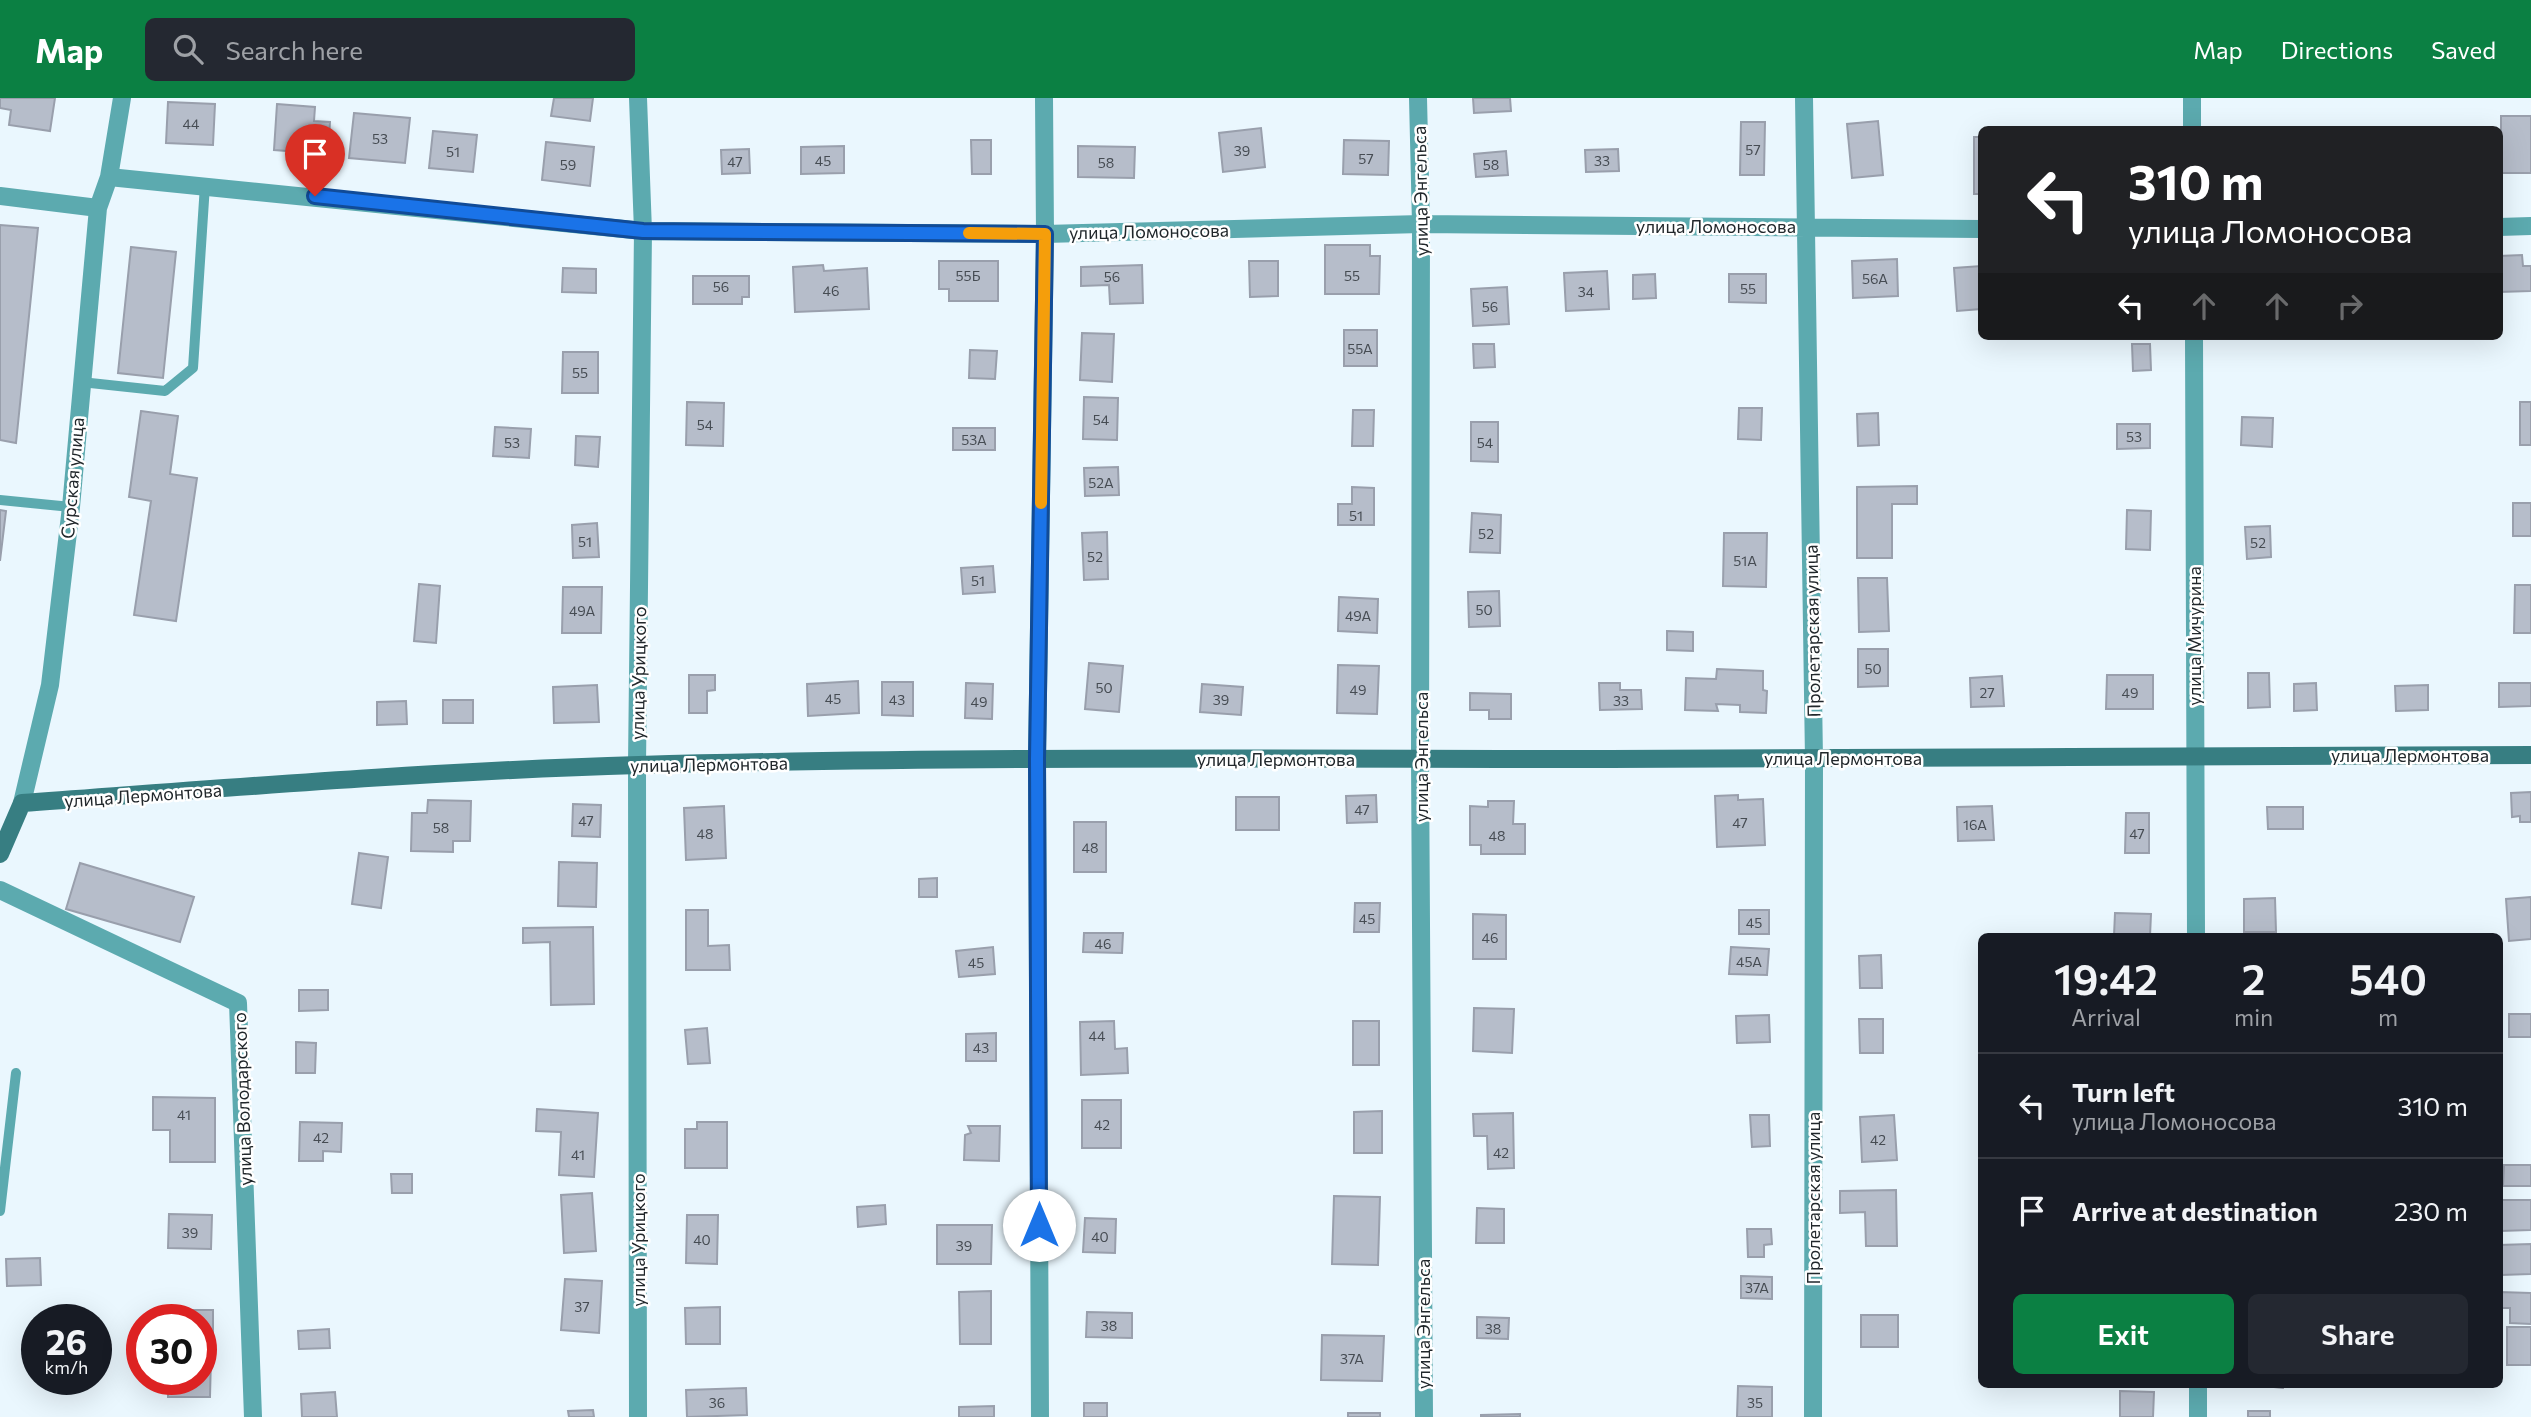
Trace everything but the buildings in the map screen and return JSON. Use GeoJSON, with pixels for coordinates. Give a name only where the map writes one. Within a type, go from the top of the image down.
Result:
{"type":"FeatureCollection","features":[{"type":"Feature","properties":{"kind":"street","name":"Сурская улица"},"geometry":{"type":"LineString","coordinates":[[0,854],[22,803],[50,685],[71,507],[98,208],[109,177],[122,98]]}},
{"type":"Feature","properties":{"kind":"street","name":"улица Урицкого"},"geometry":{"type":"LineString","coordinates":[[638,98],[643,231],[637,765],[638,1417]]}},
{"type":"Feature","properties":{"kind":"street"},"geometry":{"type":"LineString","coordinates":[[1040,1417],[1037,759],[1045,234],[1044,98]]}},
{"type":"Feature","properties":{"kind":"street","name":"улица Энгельса"},"geometry":{"type":"LineString","coordinates":[[1419,98],[1424,1417]]}},
{"type":"Feature","properties":{"kind":"street","name":"Пролетарская улица"},"geometry":{"type":"LineString","coordinates":[[1804,98],[1814,759],[1813,1417]]}},
{"type":"Feature","properties":{"kind":"street"},"geometry":{"type":"LineString","coordinates":[[2192,98],[2192,126]]}},
{"type":"Feature","properties":{"kind":"street","name":"улица Ломоносова"},"geometry":{"type":"LineString","coordinates":[[109,177],[643,231],[1045,234],[1421,224],[1978,229]]}},
{"type":"Feature","properties":{"kind":"street"},"geometry":{"type":"LineString","coordinates":[[0,195],[98,208]]}},
{"type":"Feature","properties":{"kind":"street"},"geometry":{"type":"LineString","coordinates":[[2503,227],[2531,226]]}},
{"type":"Feature","properties":{"kind":"street","name":"улица Мичурина"},"geometry":{"type":"LineString","coordinates":[[2194,340],[2196,933]]}},
{"type":"Feature","properties":{"kind":"street","name":"улица Лермонтова"},"geometry":{"type":"LineString","coordinates":[[22,803],[374,778],[637,765],[1037,759],[2531,755]]}},
{"type":"Feature","properties":{"kind":"street","name":"улица Володарского"},"geometry":{"type":"LineString","coordinates":[[0,890],[238,1003],[253,1417]]}},
{"type":"Feature","properties":{"kind":"street"},"geometry":{"type":"LineString","coordinates":[[2198,1388],[2198,1417]]}},
{"type":"Feature","properties":{"kind":"lane"},"geometry":{"type":"LineString","coordinates":[[81,382],[165,391],[193,368],[205,185]]}},
{"type":"Feature","properties":{"kind":"lane"},"geometry":{"type":"LineString","coordinates":[[0,500],[71,507]]}},
{"type":"Feature","properties":{"kind":"lane"},"geometry":{"type":"LineString","coordinates":[[0,1211],[16,1073]]}},
{"type":"Feature","properties":{"kind":"slow traffic"},"geometry":{"type":"LineString","coordinates":[[969,233],[1045,234],[1041,503]]}},
{"type":"Feature","properties":{"kind":"route"},"geometry":{"type":"LineString","coordinates":[[315,196],[643,231],[1045,234],[1037,759],[1039,1225]]}}]}
